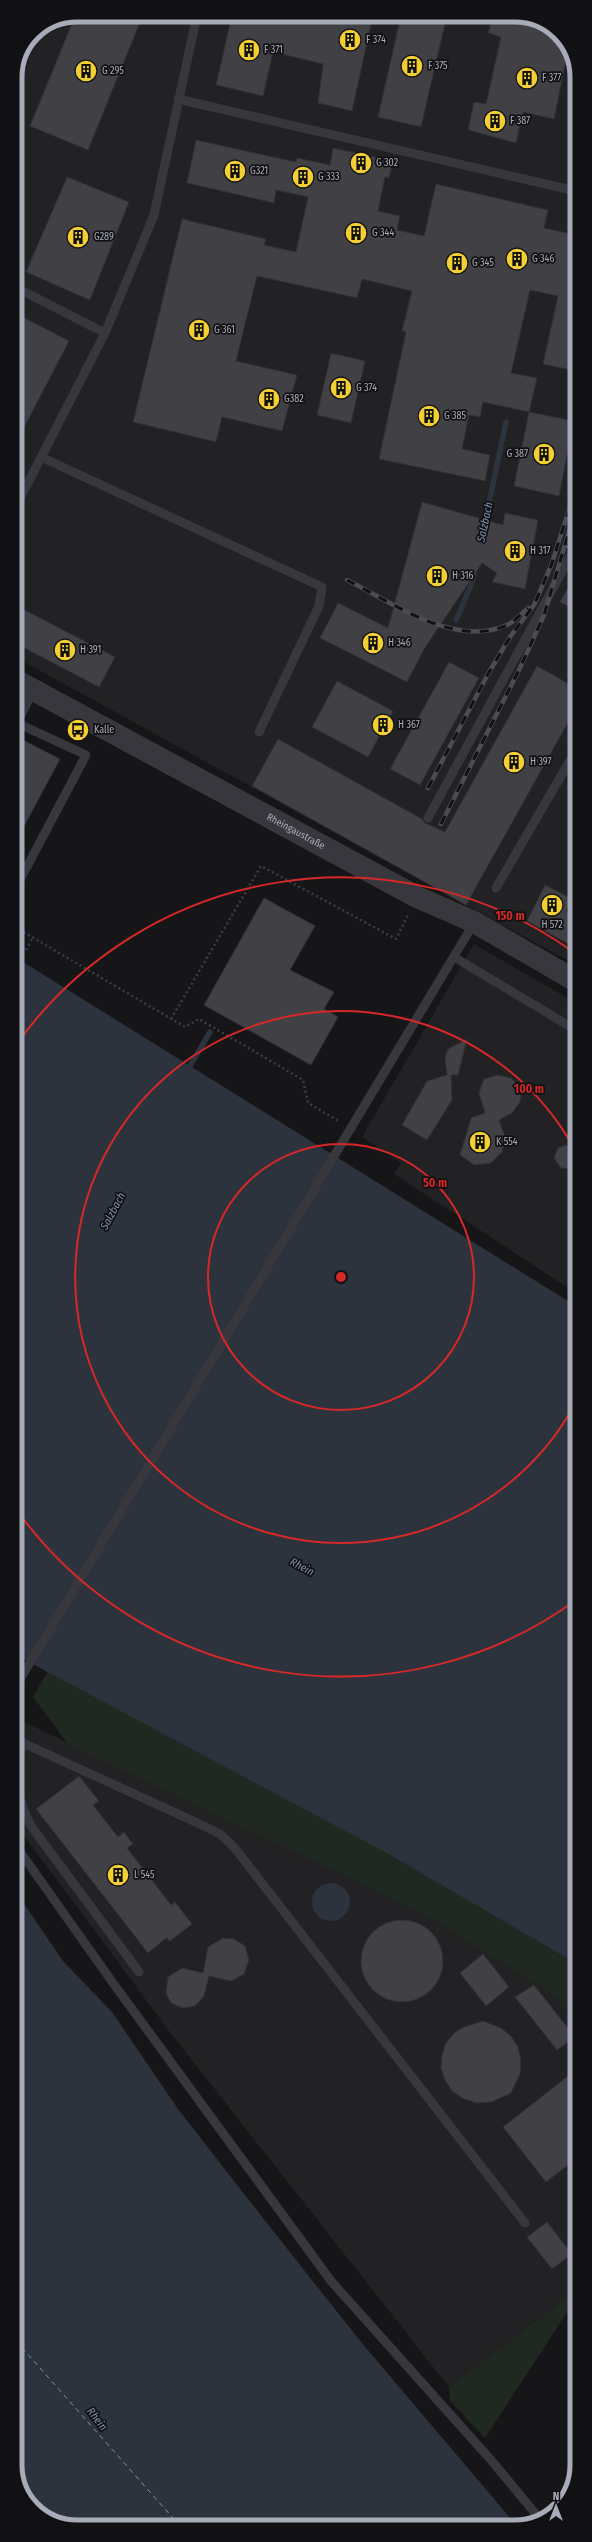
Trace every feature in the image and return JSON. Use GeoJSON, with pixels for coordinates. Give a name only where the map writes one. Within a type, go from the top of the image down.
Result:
{"type":"FeatureCollection","features":[{"type":"Feature","properties":{"kind":"street","name":"Rheingaustraße"},"geometry":{"type":"LineString","coordinates":[[24,685],[417,896],[474,922],[570,978]]}},
{"type":"Feature","properties":{"kind":"lane"},"geometry":{"type":"LineString","coordinates":[[22,494],[105,333],[154,215],[195,22]]}},
{"type":"Feature","properties":{"kind":"lane"},"geometry":{"type":"LineString","coordinates":[[178,99],[570,190]]}},
{"type":"Feature","properties":{"kind":"lane"},"geometry":{"type":"LineString","coordinates":[[22,291],[105,333]]}},
{"type":"Feature","properties":{"kind":"lane"},"geometry":{"type":"LineString","coordinates":[[41,457],[322,587],[319,606],[259,732]]}},
{"type":"Feature","properties":{"kind":"lane"},"geometry":{"type":"LineString","coordinates":[[428,818],[570,557]]}},
{"type":"Feature","properties":{"kind":"lane"},"geometry":{"type":"LineString","coordinates":[[22,698],[24,685]]}},
{"type":"Feature","properties":{"kind":"lane"},"geometry":{"type":"LineString","coordinates":[[22,725],[86,755],[22,878]]}},
{"type":"Feature","properties":{"kind":"lane"},"geometry":{"type":"LineString","coordinates":[[496,888],[570,768]]}},
{"type":"Feature","properties":{"kind":"lane"},"geometry":{"type":"LineString","coordinates":[[22,1676],[474,922]]}},
{"type":"Feature","properties":{"kind":"lane"},"geometry":{"type":"LineString","coordinates":[[454,957],[570,1026]]}},
{"type":"Feature","properties":{"kind":"lane"},"geometry":{"type":"LineString","coordinates":[[22,1746],[23,1743],[202,1825],[220,1834],[234,1847],[525,2223]]}},
{"type":"Feature","properties":{"kind":"lane"},"geometry":{"type":"LineString","coordinates":[[22,1810],[31,1826],[139,1972]]}},
{"type":"Feature","properties":{"kind":"lane"},"geometry":{"type":"LineString","coordinates":[[22,1854],[112,1982],[331,2281],[491,2460],[537,2515]]}},
{"type":"Feature","properties":{"kind":"path"},"geometry":{"type":"LineString","coordinates":[[172,1019],[261,866],[396,939],[417,896]]}},
{"type":"Feature","properties":{"kind":"path"},"geometry":{"type":"LineString","coordinates":[[22,931],[185,1027],[199,1020],[303,1080],[308,1103],[351,1128]]}},
{"type":"Feature","properties":{"kind":"path"},"geometry":{"type":"LineString","coordinates":[[26,950],[33,937]]}},
{"type":"Feature","properties":{"kind":"shaded area"},"geometry":{"type":"Polygon","coordinates":[[[77,22],[519,22],[536,26],[546,31],[559,43],[563,49],[569,66],[570,77],[570,962],[22,661],[22,77],[23,66],[31,46],[46,31],[66,23],[77,22]]]}},
{"type":"Feature","properties":{"kind":"shaded area"},"geometry":{"type":"Polygon","coordinates":[[[474,944],[570,1000],[570,1289],[394,1174],[401,1163],[362,1137],[474,944]]]}},
{"type":"Feature","properties":{"kind":"shaded area"},"geometry":{"type":"Polygon","coordinates":[[[48,1671],[390,1855],[570,1960],[570,2006],[425,1915],[68,1744],[33,1697],[48,1671]]]}},
{"type":"Feature","properties":{"kind":"shaded area"},"geometry":{"type":"Polygon","coordinates":[[[22,1721],[425,1915],[570,2006],[570,2294],[449,2387],[172,2035],[22,1833],[22,1721]]]}},
{"type":"Feature","properties":{"kind":"shaded area"},"geometry":{"type":"Polygon","coordinates":[[[570,2294],[570,2308],[485,2438],[450,2401],[449,2387],[570,2294]]]}},
{"type":"Feature","properties":{"kind":"water","name":"Rhein"},"geometry":{"type":"Polygon","coordinates":[[[22,961],[570,1302],[570,1960],[390,1855],[22,1658],[22,961]]]}},
{"type":"Feature","properties":{"kind":"water"},"geometry":{"type":"Polygon","coordinates":[[[327,1883],[335,1883],[342,1886],[347,1891],[350,1902],[347,1913],[342,1918],[335,1921],[327,1921],[320,1918],[315,1913],[312,1906],[312,1898],[315,1891],[320,1886],[327,1883]]]}},
{"type":"Feature","properties":{"kind":"water","name":"Rhein"},"geometry":{"type":"Polygon","coordinates":[[[22,1901],[63,1961],[112,2012],[178,2109],[361,2342],[512,2520],[73,2520],[56,2516],[46,2511],[29,2493],[23,2476],[22,2465],[22,1901]]]}},
{"type":"Feature","properties":{"kind":"building","name":"G 295"},"geometry":{"type":"Polygon","coordinates":[[[72,22],[140,22],[88,150],[30,126],[72,22]]]}},
{"type":"Feature","properties":{"kind":"building"},"geometry":{"type":"Polygon","coordinates":[[[230,22],[371,22],[352,111],[318,103],[323,64],[273,52],[263,96],[216,85],[230,22]]]}},
{"type":"Feature","properties":{"kind":"building","name":"F 375"},"geometry":{"type":"Polygon","coordinates":[[[399,22],[445,22],[421,127],[378,117],[399,22]]]}},
{"type":"Feature","properties":{"kind":"building","name":"F 377"},"geometry":{"type":"Polygon","coordinates":[[[491,22],[519,22],[536,26],[546,31],[559,43],[566,58],[554,119],[523,112],[516,143],[468,130],[474,102],[486,104],[501,37],[488,33],[491,22]]]}},
{"type":"Feature","properties":{"kind":"building"},"geometry":{"type":"Polygon","coordinates":[[[196,140],[296,162],[297,158],[330,165],[333,148],[393,161],[389,178],[385,177],[378,211],[400,216],[397,230],[424,236],[436,184],[548,210],[544,228],[570,234],[570,370],[543,364],[558,296],[530,290],[511,373],[537,378],[529,412],[483,402],[480,417],[469,415],[462,449],[490,455],[485,481],[379,459],[406,332],[402,331],[412,291],[362,279],[357,298],[257,276],[236,361],[297,375],[282,431],[222,417],[216,442],[133,422],[182,219],[266,239],[264,245],[296,252],[308,197],[276,190],[274,203],[187,183],[196,140]]]}},
{"type":"Feature","properties":{"kind":"building","name":"G289"},"geometry":{"type":"Polygon","coordinates":[[[67,177],[129,202],[90,300],[26,272],[67,177]]]}},
{"type":"Feature","properties":{"kind":"building"},"geometry":{"type":"Polygon","coordinates":[[[22,317],[69,341],[22,432],[22,317]]]}},
{"type":"Feature","properties":{"kind":"building","name":"G 374"},"geometry":{"type":"Polygon","coordinates":[[[331,353],[365,361],[351,423],[317,415],[331,353]]]}},
{"type":"Feature","properties":{"kind":"building","name":"G 387"},"geometry":{"type":"Polygon","coordinates":[[[529,412],[570,420],[570,441],[559,496],[514,486],[529,412]]]}},
{"type":"Feature","properties":{"kind":"building"},"geometry":{"type":"Polygon","coordinates":[[[422,502],[503,525],[505,513],[538,520],[525,589],[492,582],[497,573],[482,563],[424,649],[407,682],[320,638],[338,603],[388,628],[422,502]]]}},
{"type":"Feature","properties":{"kind":"building"},"geometry":{"type":"Polygon","coordinates":[[[570,584],[570,608],[560,602],[570,584]]]}},
{"type":"Feature","properties":{"kind":"building","name":"H 391"},"geometry":{"type":"Polygon","coordinates":[[[22,609],[115,657],[99,687],[22,647],[22,609]]]}},
{"type":"Feature","properties":{"kind":"building"},"geometry":{"type":"Polygon","coordinates":[[[449,662],[479,678],[420,785],[390,769],[449,662]]]}},
{"type":"Feature","properties":{"kind":"building","name":"H 397"},"geometry":{"type":"Polygon","coordinates":[[[537,666],[570,685],[570,719],[466,905],[252,786],[278,739],[422,819],[425,823],[445,832],[537,666]]]}},
{"type":"Feature","properties":{"kind":"building"},"geometry":{"type":"Polygon","coordinates":[[[337,681],[393,711],[368,757],[312,727],[337,681]]]}},
{"type":"Feature","properties":{"kind":"building"},"geometry":{"type":"Polygon","coordinates":[[[22,740],[60,759],[22,830],[22,740]]]}},
{"type":"Feature","properties":{"kind":"building","name":"H 572"},"geometry":{"type":"Polygon","coordinates":[[[545,885],[570,898],[570,903],[566,911],[570,913],[570,945],[527,921],[545,885]]]}},
{"type":"Feature","properties":{"kind":"building"},"geometry":{"type":"Polygon","coordinates":[[[264,898],[315,926],[290,970],[334,992],[324,1009],[338,1017],[311,1065],[204,1005],[264,898]]]}},
{"type":"Feature","properties":{"kind":"building"},"geometry":{"type":"Polygon","coordinates":[[[467,1039],[458,1075],[451,1075],[452,1100],[427,1140],[402,1125],[427,1081],[447,1075],[445,1058],[448,1049],[467,1039]]]}},
{"type":"Feature","properties":{"kind":"building"},"geometry":{"type":"Polygon","coordinates":[[[498,1075],[511,1078],[516,1083],[521,1096],[520,1102],[512,1113],[499,1120],[505,1137],[502,1152],[491,1163],[474,1165],[460,1155],[471,1118],[485,1113],[479,1093],[484,1079],[498,1075]]]}},
{"type":"Feature","properties":{"kind":"building"},"geometry":{"type":"Polygon","coordinates":[[[565,1145],[570,1146],[570,1169],[561,1168],[554,1158],[558,1148],[565,1145]]]}},
{"type":"Feature","properties":{"kind":"building","name":"L 545"},"geometry":{"type":"Polygon","coordinates":[[[79,1776],[99,1801],[93,1805],[118,1837],[124,1832],[133,1844],[127,1848],[171,1905],[175,1902],[192,1924],[170,1941],[166,1938],[148,1953],[36,1809],[79,1776]]]}},
{"type":"Feature","properties":{"kind":"building"},"geometry":{"type":"Polygon","coordinates":[[[402,1920],[418,1924],[431,1932],[439,1945],[443,1961],[439,1977],[431,1990],[418,1998],[402,2002],[386,1998],[373,1990],[365,1977],[361,1961],[365,1945],[373,1932],[386,1924],[402,1920]]]}},
{"type":"Feature","properties":{"kind":"building"},"geometry":{"type":"Polygon","coordinates":[[[223,1938],[234,1939],[245,1946],[249,1960],[244,1974],[231,1981],[209,1976],[204,1996],[195,2006],[183,2008],[171,2003],[166,1993],[168,1977],[182,1968],[203,1973],[208,1947],[223,1938]]]}},
{"type":"Feature","properties":{"kind":"building"},"geometry":{"type":"Polygon","coordinates":[[[483,1954],[509,1987],[486,2006],[460,1973],[483,1954]]]}},
{"type":"Feature","properties":{"kind":"building"},"geometry":{"type":"Polygon","coordinates":[[[534,1985],[570,2031],[570,2041],[557,2050],[515,1997],[534,1985]]]}},
{"type":"Feature","properties":{"kind":"building"},"geometry":{"type":"Polygon","coordinates":[[[483,2021],[501,2028],[511,2036],[518,2047],[521,2060],[520,2074],[511,2093],[491,2102],[477,2103],[464,2099],[452,2091],[445,2080],[441,2068],[442,2055],[446,2043],[454,2033],[464,2027],[483,2021]]]}},
{"type":"Feature","properties":{"kind":"building"},"geometry":{"type":"Polygon","coordinates":[[[568,2076],[570,2079],[570,2163],[546,2182],[503,2127],[568,2076]]]}},
{"type":"Feature","properties":{"kind":"building"},"geometry":{"type":"Polygon","coordinates":[[[547,2222],[570,2251],[570,2256],[552,2269],[527,2237],[547,2222]]]}},
{"type":"Feature","properties":{"kind":"waterway","name":"Salzbach"},"geometry":{"type":"LineString","coordinates":[[484,527],[506,422]]}},
{"type":"Feature","properties":{"kind":"waterway","name":"Salzbach"},"geometry":{"type":"LineString","coordinates":[[456,620],[472,583],[475,569]]}},
{"type":"Feature","properties":{"kind":"waterway","name":"Salzbach"},"geometry":{"type":"LineString","coordinates":[[187,1071],[210,1032]]}},
{"type":"Feature","properties":{"kind":"ferry route"},"geometry":{"type":"LineString","coordinates":[[22,2348],[175,2520]]}},
{"type":"Feature","properties":{"kind":"railway"},"geometry":{"type":"LineString","coordinates":[[428,788],[488,674],[510,637],[534,605],[551,566],[570,507]]}},
{"type":"Feature","properties":{"kind":"railway"},"geometry":{"type":"LineString","coordinates":[[441,824],[520,668],[544,615],[570,528]]}},
{"type":"Feature","properties":{"kind":"railway"},"geometry":{"type":"LineString","coordinates":[[568,546],[570,542]]}},
{"type":"Feature","properties":{"kind":"railway"},"geometry":{"type":"LineString","coordinates":[[347,580],[405,611],[447,628],[469,631],[489,631],[509,624],[528,608]]}},
{"type":"Feature","properties":{"kind":"place","name":"F 374"},"geometry":{"type":"Point","coordinates":[350,40]}},
{"type":"Feature","properties":{"kind":"place","name":"F 371"},"geometry":{"type":"Point","coordinates":[249,50]}},
{"type":"Feature","properties":{"kind":"place","name":"F 375"},"geometry":{"type":"Point","coordinates":[412,66]}},
{"type":"Feature","properties":{"kind":"place","name":"G 295"},"geometry":{"type":"Point","coordinates":[86,71]}},
{"type":"Feature","properties":{"kind":"place","name":"F 377"},"geometry":{"type":"Point","coordinates":[527,78]}},
{"type":"Feature","properties":{"kind":"place","name":"F 387"},"geometry":{"type":"Point","coordinates":[495,121]}},
{"type":"Feature","properties":{"kind":"place","name":"G 302"},"geometry":{"type":"Point","coordinates":[361,163]}},
{"type":"Feature","properties":{"kind":"place","name":"G321"},"geometry":{"type":"Point","coordinates":[235,171]}},
{"type":"Feature","properties":{"kind":"place","name":"G 333"},"geometry":{"type":"Point","coordinates":[303,177]}},
{"type":"Feature","properties":{"kind":"place","name":"G 344"},"geometry":{"type":"Point","coordinates":[356,233]}},
{"type":"Feature","properties":{"kind":"place","name":"G289"},"geometry":{"type":"Point","coordinates":[78,237]}},
{"type":"Feature","properties":{"kind":"place","name":"G 346"},"geometry":{"type":"Point","coordinates":[517,259]}},
{"type":"Feature","properties":{"kind":"place","name":"G 345"},"geometry":{"type":"Point","coordinates":[457,263]}},
{"type":"Feature","properties":{"kind":"place","name":"G 361"},"geometry":{"type":"Point","coordinates":[199,330]}},
{"type":"Feature","properties":{"kind":"place","name":"G 374"},"geometry":{"type":"Point","coordinates":[341,388]}},
{"type":"Feature","properties":{"kind":"place","name":"G382"},"geometry":{"type":"Point","coordinates":[269,399]}},
{"type":"Feature","properties":{"kind":"place","name":"G 385"},"geometry":{"type":"Point","coordinates":[429,416]}},
{"type":"Feature","properties":{"kind":"place","name":"G 387"},"geometry":{"type":"Point","coordinates":[544,454]}},
{"type":"Feature","properties":{"kind":"place","name":"H 317"},"geometry":{"type":"Point","coordinates":[515,551]}},
{"type":"Feature","properties":{"kind":"place","name":"H 316"},"geometry":{"type":"Point","coordinates":[437,576]}},
{"type":"Feature","properties":{"kind":"place","name":"H 346"},"geometry":{"type":"Point","coordinates":[373,643]}},
{"type":"Feature","properties":{"kind":"place","name":"H 391"},"geometry":{"type":"Point","coordinates":[65,650]}},
{"type":"Feature","properties":{"kind":"place","name":"H 367"},"geometry":{"type":"Point","coordinates":[383,725]}},
{"type":"Feature","properties":{"kind":"place","name":"Kalle"},"geometry":{"type":"Point","coordinates":[78,730]}},
{"type":"Feature","properties":{"kind":"place","name":"H 397"},"geometry":{"type":"Point","coordinates":[514,762]}},
{"type":"Feature","properties":{"kind":"place","name":"H 572"},"geometry":{"type":"Point","coordinates":[552,905]}},
{"type":"Feature","properties":{"kind":"place","name":"K 554"},"geometry":{"type":"Point","coordinates":[480,1142]}},
{"type":"Feature","properties":{"kind":"place","name":"L 545"},"geometry":{"type":"Point","coordinates":[118,1875]}}]}
